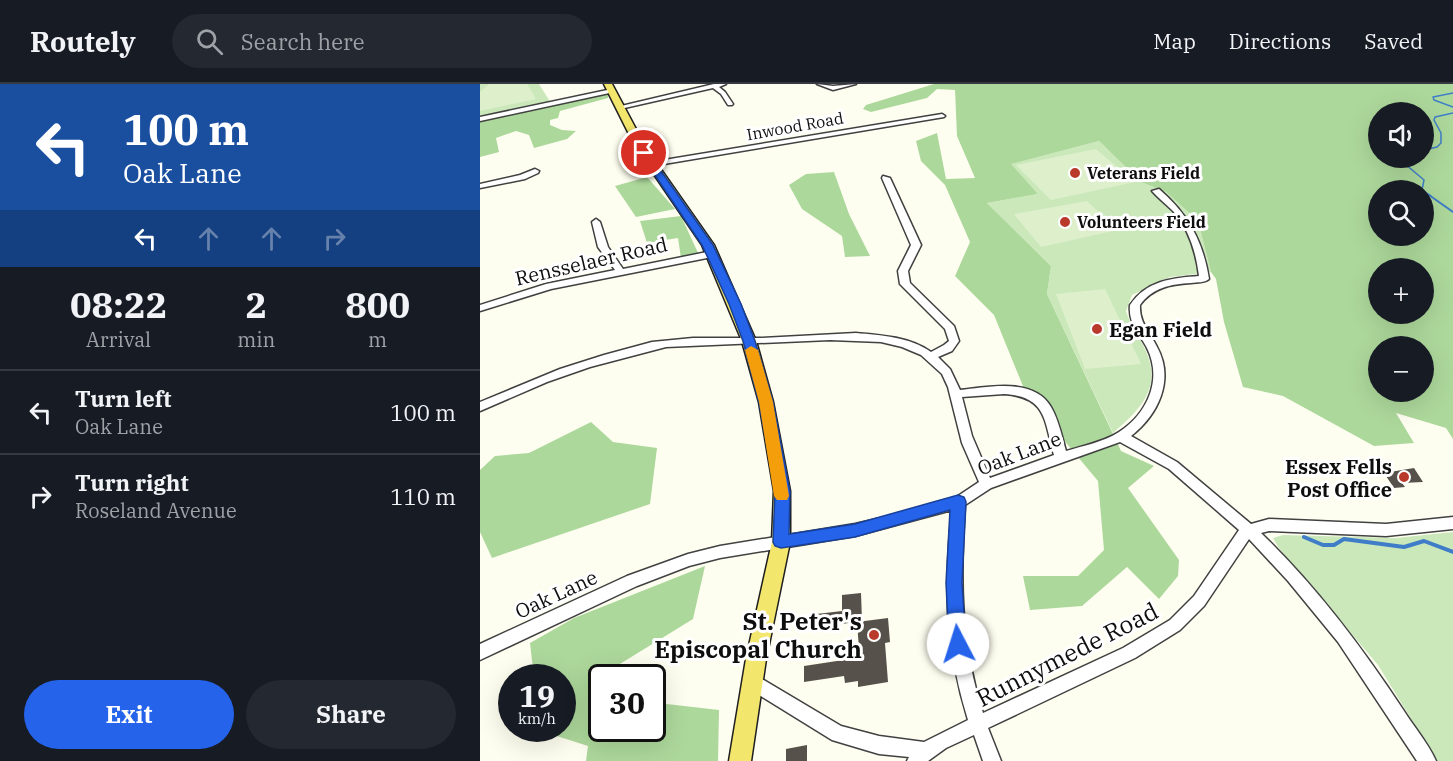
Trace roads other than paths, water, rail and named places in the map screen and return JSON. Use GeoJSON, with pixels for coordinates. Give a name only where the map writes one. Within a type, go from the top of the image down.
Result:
{"type":"FeatureCollection","features":[{"type":"Feature","properties":{"kind":"main road"},"geometry":{"type":"LineString","coordinates":[[610,87],[652,164],[712,254],[749,341],[766,402],[782,491],[781,542],[752,681],[740,761]]}},
{"type":"Feature","properties":{"kind":"street"},"geometry":{"type":"LineString","coordinates":[[620,106],[723,84]]}},
{"type":"Feature","properties":{"kind":"street"},"geometry":{"type":"LineString","coordinates":[[820,84],[833,88],[853,84]]}},
{"type":"Feature","properties":{"kind":"street"},"geometry":{"type":"LineString","coordinates":[[480,119],[610,87]]}},
{"type":"Feature","properties":{"kind":"street"},"geometry":{"type":"LineString","coordinates":[[715,87],[723,93],[730,104]]}},
{"type":"Feature","properties":{"kind":"street","name":"Inwood Road"},"geometry":{"type":"LineString","coordinates":[[652,164],[942,116]]}},
{"type":"Feature","properties":{"kind":"street"},"geometry":{"type":"LineString","coordinates":[[480,186],[522,177],[536,171]]}},
{"type":"Feature","properties":{"kind":"street"},"geometry":{"type":"LineString","coordinates":[[886,178],[916,245],[915,251],[905,264],[902,275],[905,284],[950,328],[953,336],[954,341],[948,348],[932,356]]}},
{"type":"Feature","properties":{"kind":"street","name":"Oak Lane"},"geometry":{"type":"LineString","coordinates":[[480,652],[662,569],[720,552],[855,530],[958,502],[986,484],[1121,437],[1146,415],[1160,384],[1156,356],[1138,324],[1134,313],[1135,305],[1142,295],[1160,285],[1175,281],[1204,279],[1200,252],[1184,219],[1175,207],[1156,191]]}},
{"type":"Feature","properties":{"kind":"street"},"geometry":{"type":"LineString","coordinates":[[596,222],[603,247],[620,271]]}},
{"type":"Feature","properties":{"kind":"street","name":"Rensselaer Road"},"geometry":{"type":"LineString","coordinates":[[480,308],[549,286],[712,254]]}},
{"type":"Feature","properties":{"kind":"street"},"geometry":{"type":"LineString","coordinates":[[480,407],[529,385],[623,353],[686,341],[749,341],[848,336],[881,340],[906,345],[932,356],[951,378],[964,430],[986,484]]}},
{"type":"Feature","properties":{"kind":"street"},"geometry":{"type":"LineString","coordinates":[[956,394],[995,390],[1030,393],[1045,406],[1061,457]]}},
{"type":"Feature","properties":{"kind":"street"},"geometry":{"type":"LineString","coordinates":[[1121,437],[1175,465],[1250,530],[1304,587],[1378,687],[1426,761]]}},
{"type":"Feature","properties":{"kind":"street"},"geometry":{"type":"LineString","coordinates":[[958,502],[954,583],[958,644],[967,687],[992,761]]}},
{"type":"Feature","properties":{"kind":"street"},"geometry":{"type":"LineString","coordinates":[[1250,530],[1269,525],[1405,529],[1453,523]]}},
{"type":"Feature","properties":{"kind":"street","name":"Runnymede Road"},"geometry":{"type":"LineString","coordinates":[[921,756],[979,724],[1130,653],[1175,625],[1199,601],[1232,549],[1250,530]]}},
{"type":"Feature","properties":{"kind":"street"},"geometry":{"type":"LineString","coordinates":[[752,681],[838,734],[921,756]]}},
{"type":"Feature","properties":{"kind":"waterway"},"geometry":{"type":"LineString","coordinates":[[1453,93],[1433,97],[1434,100],[1453,107]]}},
{"type":"Feature","properties":{"kind":"waterway"},"geometry":{"type":"LineString","coordinates":[[1434,120],[1435,117],[1453,113]]}},
{"type":"Feature","properties":{"kind":"waterway"},"geometry":{"type":"LineString","coordinates":[[1434,120],[1441,133],[1441,143],[1434,148]]}},
{"type":"Feature","properties":{"kind":"waterway"},"geometry":{"type":"LineString","coordinates":[[1410,168],[1424,180]]}},
{"type":"Feature","properties":{"kind":"waterway"},"geometry":{"type":"LineString","coordinates":[[1434,199],[1453,212]]}},
{"type":"Feature","properties":{"kind":"waterway"},"geometry":{"type":"LineString","coordinates":[[1304,537],[1323,545],[1334,545],[1344,539],[1404,547],[1424,541],[1453,552]]}},
{"type":"Feature","properties":{"kind":"place","name":"Veterans Field"},"geometry":{"type":"Point","coordinates":[1075,173]}},
{"type":"Feature","properties":{"kind":"place","name":"Volunteers Field"},"geometry":{"type":"Point","coordinates":[1065,222]}},
{"type":"Feature","properties":{"kind":"place","name":"Egan Field"},"geometry":{"type":"Point","coordinates":[1097,329]}},
{"type":"Feature","properties":{"kind":"place","name":"Essex Fells Post Office"},"geometry":{"type":"Point","coordinates":[1404,477]}},
{"type":"Feature","properties":{"kind":"place","name":"St. Peter's Episcopal Church"},"geometry":{"type":"Point","coordinates":[874,635]}}]}
